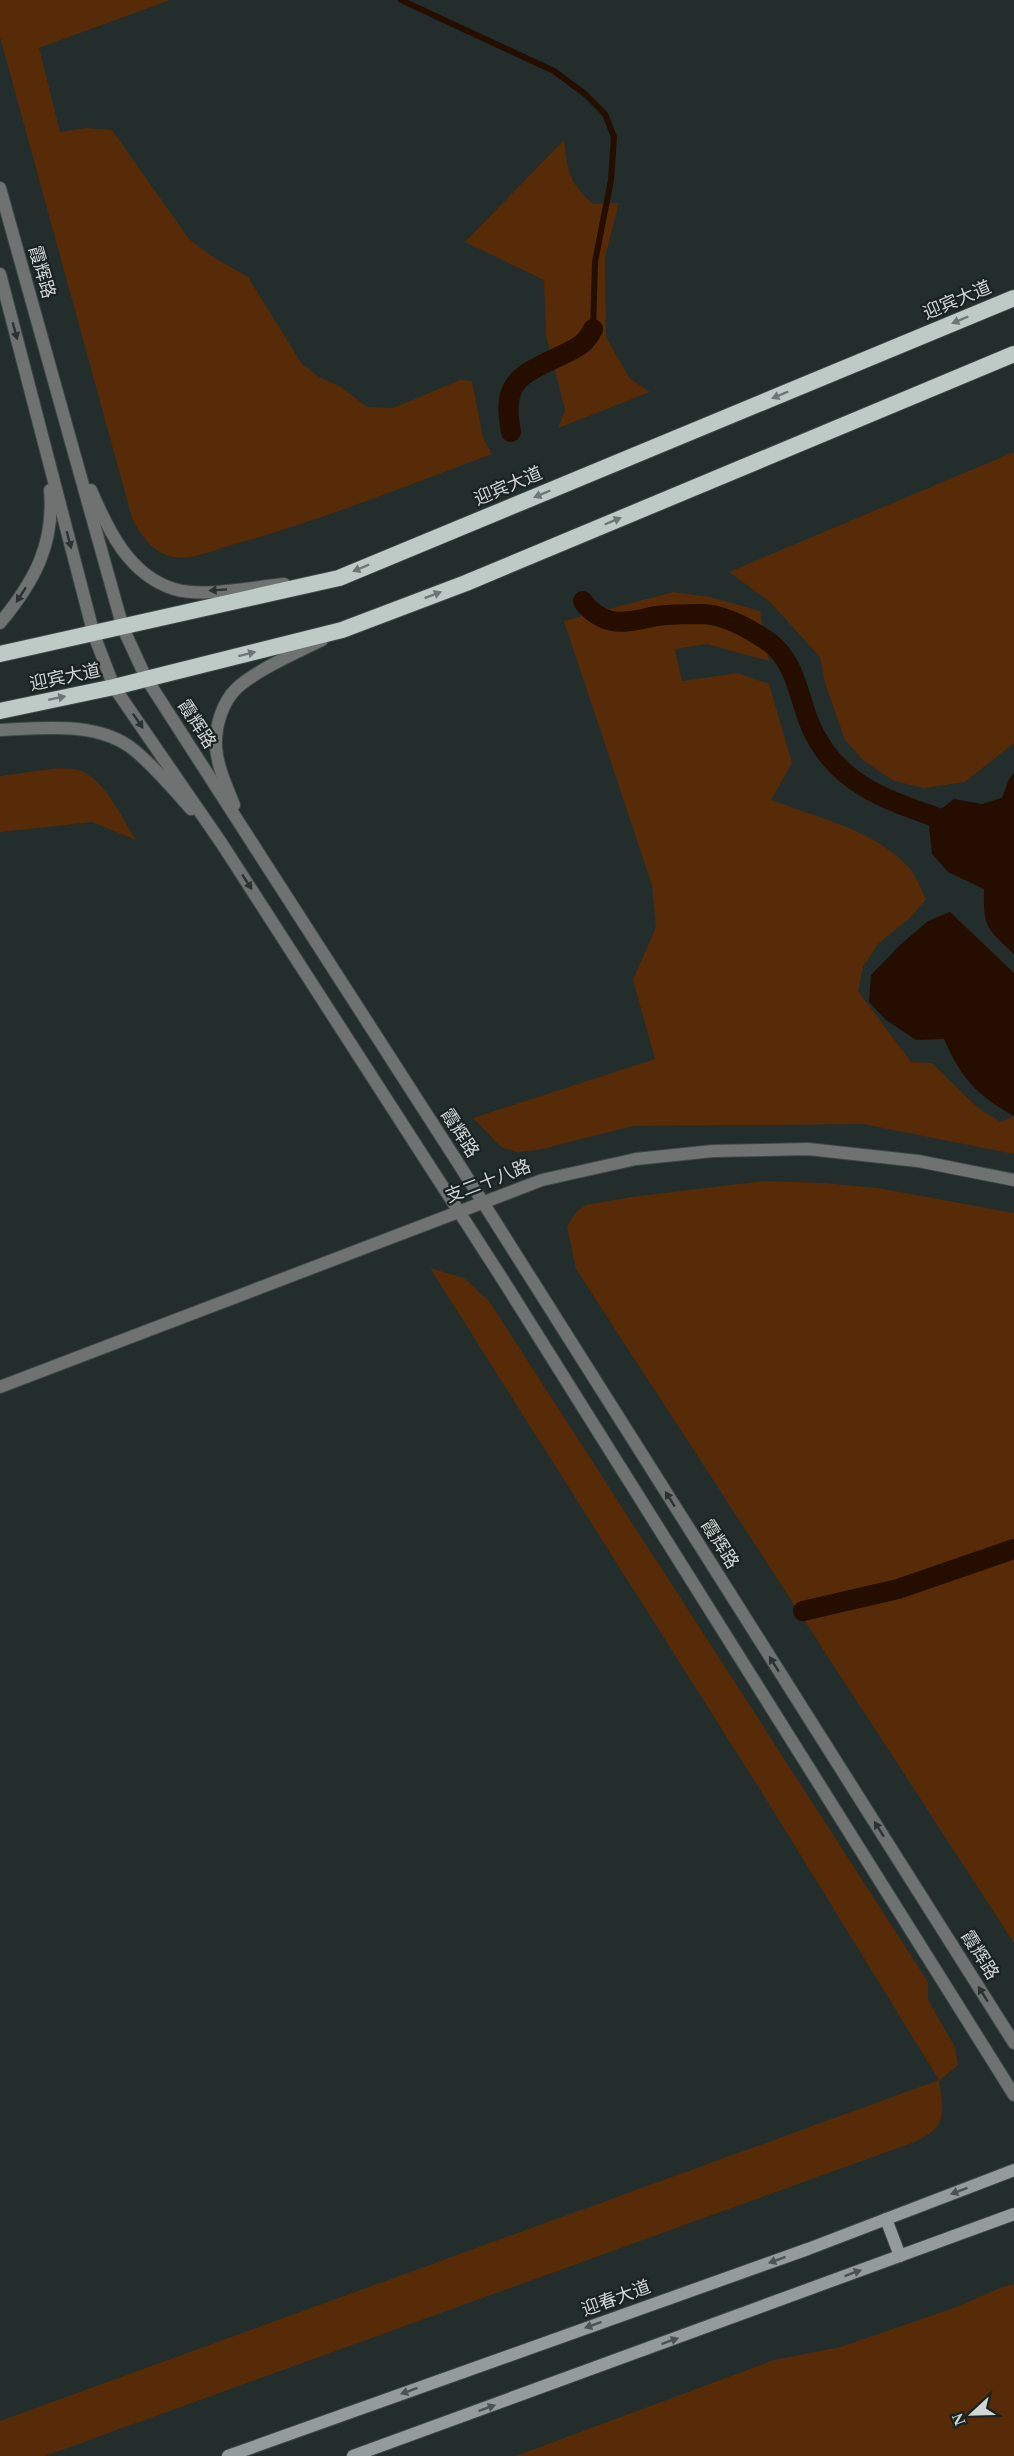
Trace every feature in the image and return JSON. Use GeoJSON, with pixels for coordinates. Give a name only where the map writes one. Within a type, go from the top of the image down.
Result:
{"type":"FeatureCollection","features":[{"type":"Feature","properties":{"kind":"highway","name":"迎宾大道"},"geometry":{"type":"LineString","coordinates":[[0,654],[94,635],[339,578],[1014,298]]}},
{"type":"Feature","properties":{"kind":"highway","name":"迎宾大道"},"geometry":{"type":"LineString","coordinates":[[0,711],[114,687],[342,630],[466,583],[1014,354]]}},
{"type":"Feature","properties":{"kind":"main road","name":"迎春大道"},"geometry":{"type":"LineString","coordinates":[[228,2456],[886,2219],[1014,2170]]}},
{"type":"Feature","properties":{"kind":"main road"},"geometry":{"type":"LineString","coordinates":[[353,2456],[1014,2214]]}},
{"type":"Feature","properties":{"kind":"main road"},"geometry":{"type":"LineString","coordinates":[[886,2219],[900,2256]]}},
{"type":"Feature","properties":{"kind":"street","name":"霞辉路"},"geometry":{"type":"LineString","coordinates":[[0,188],[123,628],[146,678],[483,1202],[1014,2043]]}},
{"type":"Feature","properties":{"kind":"street"},"geometry":{"type":"LineString","coordinates":[[0,274],[94,635],[114,687],[222,844],[458,1212],[1014,2095]]}},
{"type":"Feature","properties":{"kind":"street"},"geometry":{"type":"LineString","coordinates":[[73,449],[110,533],[126,555],[148,575],[174,589],[195,592],[339,578]]}},
{"type":"Feature","properties":{"kind":"street"},"geometry":{"type":"LineString","coordinates":[[0,623],[28,584],[44,555],[52,515],[48,459]]}},
{"type":"Feature","properties":{"kind":"street"},"geometry":{"type":"LineString","coordinates":[[244,831],[226,784],[216,748],[220,715],[236,688],[272,666],[342,630]]}},
{"type":"Feature","properties":{"kind":"street"},"geometry":{"type":"LineString","coordinates":[[0,730],[78,730],[103,734],[132,748],[163,778],[222,844]]}},
{"type":"Feature","properties":{"kind":"street","name":"支二十八路"},"geometry":{"type":"LineString","coordinates":[[0,1387],[542,1180],[636,1158],[713,1151],[808,1149],[918,1161],[1014,1180]]}},
{"type":"Feature","properties":{"kind":"shaded area"},"geometry":{"type":"Polygon","coordinates":[[[0,0],[170,0],[39,48],[60,132],[86,128],[112,130],[189,239],[213,257],[248,277],[302,364],[319,377],[341,387],[367,407],[393,408],[460,380],[472,381],[483,438],[492,454],[328,515],[201,554],[174,557],[160,552],[148,543],[132,518],[0,37],[0,0]]]}},
{"type":"Feature","properties":{"kind":"shaded area"},"geometry":{"type":"Polygon","coordinates":[[[564,140],[568,169],[578,189],[593,204],[619,203],[605,257],[606,337],[630,379],[650,392],[558,428],[565,410],[546,335],[544,280],[465,242],[564,140]]]}},
{"type":"Feature","properties":{"kind":"shaded area"},"geometry":{"type":"Polygon","coordinates":[[[1014,452],[1014,743],[965,782],[924,788],[894,781],[864,761],[845,740],[825,683],[820,657],[770,602],[729,572],[1014,452]]]}},
{"type":"Feature","properties":{"kind":"shaded area"},"geometry":{"type":"Polygon","coordinates":[[[673,592],[710,597],[760,611],[769,661],[707,644],[675,649],[682,681],[738,673],[769,684],[792,763],[771,800],[864,835],[897,856],[911,870],[926,899],[912,916],[878,944],[863,967],[858,991],[911,1062],[932,1063],[978,1108],[1001,1122],[1014,1116],[1014,1154],[863,1124],[633,1126],[538,1150],[517,1152],[501,1147],[473,1118],[655,1059],[633,980],[656,927],[652,885],[564,621],[673,592]]]}},
{"type":"Feature","properties":{"kind":"shaded area"},"geometry":{"type":"Polygon","coordinates":[[[59,768],[78,770],[96,781],[112,800],[136,840],[92,822],[0,832],[0,776],[59,768]]]}},
{"type":"Feature","properties":{"kind":"shaded area"},"geometry":{"type":"Polygon","coordinates":[[[1014,773],[1014,954],[988,927],[984,912],[984,889],[948,872],[932,854],[929,826],[932,816],[954,799],[982,804],[1002,798],[1009,779],[1014,773]]]}},
{"type":"Feature","properties":{"kind":"shaded area"},"geometry":{"type":"Polygon","coordinates":[[[950,912],[1014,973],[1014,1116],[979,1093],[957,1065],[944,1039],[916,1040],[886,1020],[869,1002],[871,975],[900,945],[928,921],[950,912]]]}},
{"type":"Feature","properties":{"kind":"shaded area"},"geometry":{"type":"Polygon","coordinates":[[[764,1181],[878,1188],[1014,1213],[1014,1943],[576,1269],[567,1227],[576,1212],[586,1205],[631,1197],[764,1181]]]}},
{"type":"Feature","properties":{"kind":"shaded area"},"geometry":{"type":"Polygon","coordinates":[[[430,1268],[464,1278],[489,1301],[928,1982],[928,2000],[955,2047],[958,2065],[939,2081],[942,2104],[940,2121],[930,2133],[909,2144],[45,2456],[0,2456],[0,2421],[939,2080],[771,1807],[430,1268]]]}},
{"type":"Feature","properties":{"kind":"shaded area"},"geometry":{"type":"Polygon","coordinates":[[[1014,2284],[1014,2456],[516,2456],[774,2360],[840,2347],[957,2307],[1014,2284]]]}},
{"type":"Feature","properties":{"kind":"waterway"},"geometry":{"type":"LineString","coordinates":[[401,0],[554,71],[585,94],[605,114],[614,137],[611,180],[595,262],[593,329]]}},
{"type":"Feature","properties":{"kind":"waterway"},"geometry":{"type":"LineString","coordinates":[[511,432],[509,401],[517,382],[535,368],[581,345],[593,329]]}},
{"type":"Feature","properties":{"kind":"waterway"},"geometry":{"type":"LineString","coordinates":[[583,601],[595,614],[617,622],[657,616],[703,614],[729,620],[754,632],[769,642],[785,659],[795,679],[809,722],[820,744],[834,763],[869,790],[955,824]]}},
{"type":"Feature","properties":{"kind":"waterway"},"geometry":{"type":"LineString","coordinates":[[803,1611],[898,1589],[1014,1549]]}}]}
